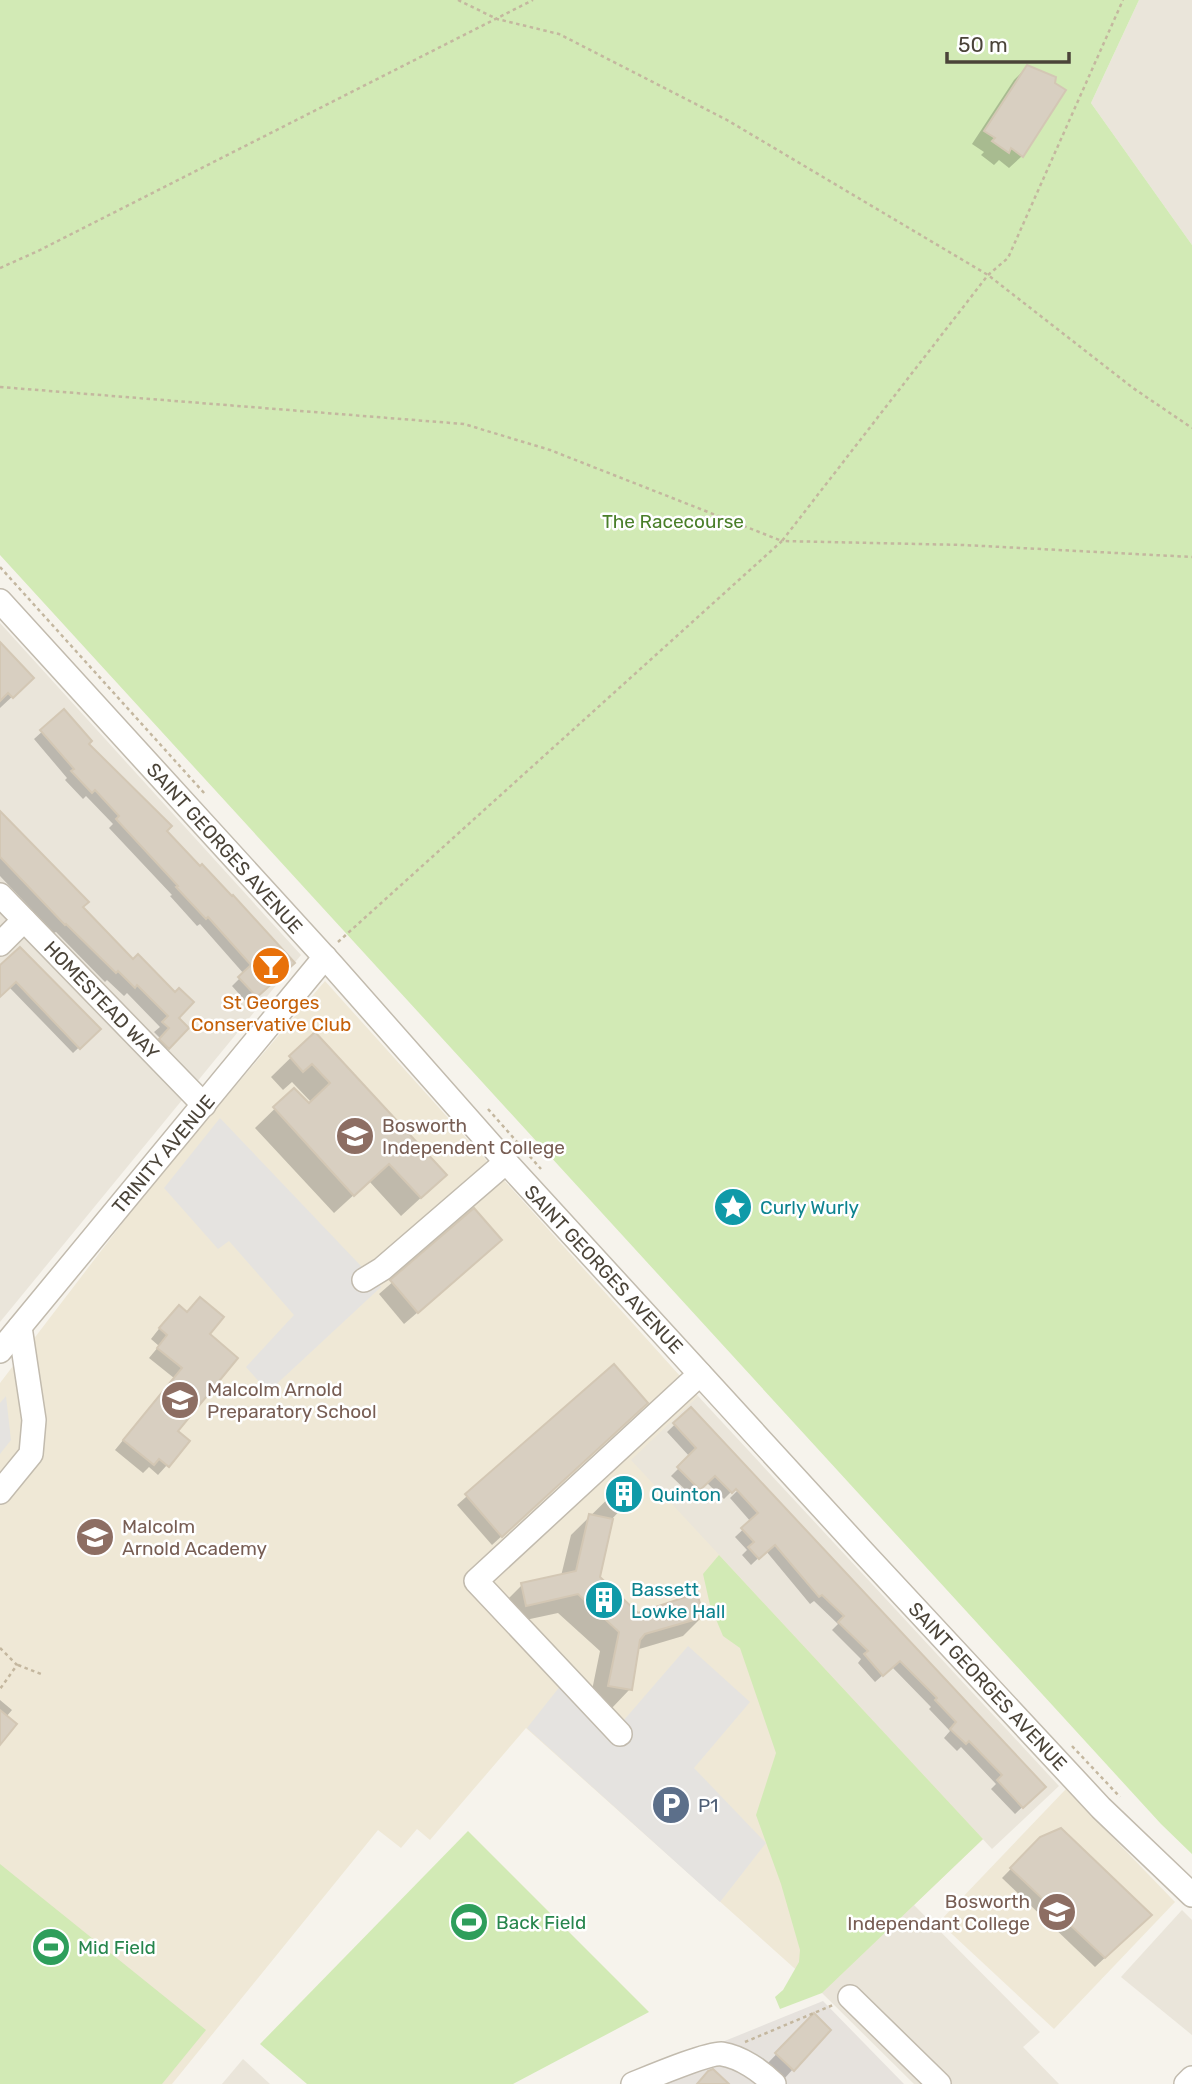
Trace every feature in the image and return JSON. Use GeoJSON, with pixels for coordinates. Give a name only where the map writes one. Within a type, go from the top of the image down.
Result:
{"type":"FeatureCollection","features":[{"type":"Feature","properties":{"kind":"street","name":"SAINT GEORGES AVENUE"},"geometry":{"type":"LineString","coordinates":[[0,601],[332,950],[506,1162],[700,1374],[1101,1808],[1192,1895]]}},
{"type":"Feature","properties":{"kind":"street","name":"HOMESTEAD WAY"},"geometry":{"type":"LineString","coordinates":[[0,895],[204,1105]]}},
{"type":"Feature","properties":{"kind":"street"},"geometry":{"type":"LineString","coordinates":[[0,944],[24,919]]}},
{"type":"Feature","properties":{"kind":"street","name":"TRINITY AVENUE"},"geometry":{"type":"LineString","coordinates":[[0,1351],[332,950]]}},
{"type":"Feature","properties":{"kind":"street"},"geometry":{"type":"LineString","coordinates":[[364,1280],[382,1269],[506,1162]]}},
{"type":"Feature","properties":{"kind":"street"},"geometry":{"type":"LineString","coordinates":[[0,1492],[31,1454],[34,1420],[32,1396],[20,1327]]}},
{"type":"Feature","properties":{"kind":"street"},"geometry":{"type":"LineString","coordinates":[[620,1734],[476,1581],[700,1374]]}},
{"type":"Feature","properties":{"kind":"street"},"geometry":{"type":"LineString","coordinates":[[850,1997],[939,2084]]}},
{"type":"Feature","properties":{"kind":"street"},"geometry":{"type":"LineString","coordinates":[[633,2084],[720,2053],[756,2069],[774,2084]]}},
{"type":"Feature","properties":{"kind":"street"},"geometry":{"type":"LineString","coordinates":[[1186,2084],[1192,2078]]}},
{"type":"Feature","properties":{"kind":"path"},"geometry":{"type":"LineString","coordinates":[[457,0],[497,19],[559,34],[715,114],[988,275],[1133,388],[1192,428]]}},
{"type":"Feature","properties":{"kind":"path"},"geometry":{"type":"LineString","coordinates":[[0,268],[533,0]]}},
{"type":"Feature","properties":{"kind":"path"},"geometry":{"type":"LineString","coordinates":[[332,950],[782,541],[988,275],[1008,258],[1123,0]]}},
{"type":"Feature","properties":{"kind":"path"},"geometry":{"type":"LineString","coordinates":[[0,387],[464,424],[550,450],[782,541],[964,545],[1192,557]]}},
{"type":"Feature","properties":{"kind":"path"},"geometry":{"type":"LineString","coordinates":[[0,567],[210,800]]}},
{"type":"Feature","properties":{"kind":"path"},"geometry":{"type":"LineString","coordinates":[[486,1108],[542,1170]]}},
{"type":"Feature","properties":{"kind":"path"},"geometry":{"type":"LineString","coordinates":[[0,1648],[17,1665],[41,1674]]}},
{"type":"Feature","properties":{"kind":"path"},"geometry":{"type":"LineString","coordinates":[[0,1689],[17,1665]]}},
{"type":"Feature","properties":{"kind":"path"},"geometry":{"type":"LineString","coordinates":[[1069,1743],[1126,1804]]}},
{"type":"Feature","properties":{"kind":"path"},"geometry":{"type":"LineString","coordinates":[[720,2053],[850,1997]]}},
{"type":"Feature","properties":{"kind":"shaded area"},"geometry":{"type":"Polygon","coordinates":[[[1139,0],[1192,0],[1192,245],[1091,103],[1139,0]]]}},
{"type":"Feature","properties":{"kind":"shaded area"},"geometry":{"type":"Polygon","coordinates":[[[0,623],[301,955],[0,1322],[0,623]]]}},
{"type":"Feature","properties":{"kind":"shaded area"},"geometry":{"type":"Polygon","coordinates":[[[325,981],[698,1396],[631,1460],[983,1839],[822,1993],[526,1728],[430,1840],[417,1829],[401,1848],[378,1830],[172,2084],[0,2084],[0,1383],[156,1179],[325,981]]]}},
{"type":"Feature","properties":{"kind":"shaded area"},"geometry":{"type":"Polygon","coordinates":[[[220,1118],[381,1287],[268,1392],[246,1367],[294,1315],[229,1241],[218,1249],[164,1188],[220,1118]]]}},
{"type":"Feature","properties":{"kind":"shaded area"},"geometry":{"type":"Polygon","coordinates":[[[6,1396],[11,1440],[0,1454],[0,1403],[6,1396]]]}},
{"type":"Feature","properties":{"kind":"shaded area"},"geometry":{"type":"Polygon","coordinates":[[[698,1396],[1059,1786],[992,1849],[630,1460],[698,1396]]]}},
{"type":"Feature","properties":{"kind":"shaded area","name":"P1"},"geometry":{"type":"Polygon","coordinates":[[[688,1646],[750,1702],[694,1768],[766,1843],[720,1902],[527,1728],[561,1685],[611,1735],[688,1646]]]}},
{"type":"Feature","properties":{"kind":"shaded area","name":"Bosworth Independant College"},"geometry":{"type":"Polygon","coordinates":[[[1066,1789],[1175,1902],[1054,2029],[939,1922],[1066,1789]]]}},
{"type":"Feature","properties":{"kind":"shaded area"},"geometry":{"type":"Polygon","coordinates":[[[913,1904],[1040,2032],[1023,2047],[1059,2084],[914,2084],[822,1993],[913,1904]]]}},
{"type":"Feature","properties":{"kind":"shaded area"},"geometry":{"type":"Polygon","coordinates":[[[1182,1910],[1192,1920],[1192,2035],[1121,1977],[1182,1910]]]}},
{"type":"Feature","properties":{"kind":"shaded area"},"geometry":{"type":"Polygon","coordinates":[[[823,2001],[904,2084],[619,2084],[823,2001]]]}},
{"type":"Feature","properties":{"kind":"shaded area"},"geometry":{"type":"Polygon","coordinates":[[[243,2059],[270,2084],[222,2084],[243,2059]]]}},
{"type":"Feature","properties":{"kind":"green space","name":"The Racecourse"},"geometry":{"type":"Polygon","coordinates":[[[0,0],[1139,0],[1091,103],[1192,245],[1192,1854],[1161,1824],[0,555],[0,0]]]}},
{"type":"Feature","properties":{"kind":"green space"},"geometry":{"type":"Polygon","coordinates":[[[719,1555],[983,1839],[822,1993],[780,2009],[775,1997],[783,1990],[799,1962],[800,1950],[781,1884],[756,1815],[776,1753],[740,1648],[723,1636],[710,1605],[703,1574],[719,1555]]]}},
{"type":"Feature","properties":{"kind":"green space","name":"Back Field"},"geometry":{"type":"Polygon","coordinates":[[[468,1831],[649,2012],[513,2084],[307,2084],[260,2044],[468,1831]]]}},
{"type":"Feature","properties":{"kind":"green space","name":"Mid Field"},"geometry":{"type":"Polygon","coordinates":[[[0,1864],[206,2030],[162,2084],[0,2084],[0,1864]]]}},
{"type":"Feature","properties":{"kind":"building"},"geometry":{"type":"Polygon","coordinates":[[[1027,65],[1056,77],[1055,83],[1066,90],[1023,157],[1011,148],[1009,153],[992,141],[995,138],[984,131],[1027,65]]]}},
{"type":"Feature","properties":{"kind":"building"},"geometry":{"type":"Polygon","coordinates":[[[0,642],[34,678],[13,698],[8,693],[0,701],[0,642]]]}},
{"type":"Feature","properties":{"kind":"building"},"geometry":{"type":"Polygon","coordinates":[[[64,709],[92,741],[89,744],[172,826],[167,831],[200,866],[202,864],[233,895],[295,963],[257,997],[238,977],[251,965],[208,917],[206,919],[176,887],[178,886],[116,819],[119,816],[95,790],[92,793],[71,771],[74,769],[40,730],[64,709]]]}},
{"type":"Feature","properties":{"kind":"building"},"geometry":{"type":"Polygon","coordinates":[[[0,811],[89,902],[83,907],[133,959],[138,954],[175,992],[179,988],[194,1002],[179,1018],[189,1028],[169,1049],[159,1039],[169,1028],[162,1022],[168,1016],[137,985],[135,988],[118,971],[116,973],[65,925],[0,857],[0,811]]]}},
{"type":"Feature","properties":{"kind":"building"},"geometry":{"type":"Polygon","coordinates":[[[20,947],[101,1029],[80,1049],[16,982],[0,997],[0,965],[20,947]]]}},
{"type":"Feature","properties":{"kind":"building","name":"Bosworth Independent College"},"geometry":{"type":"Polygon","coordinates":[[[315,1032],[447,1175],[421,1198],[389,1164],[354,1196],[273,1107],[294,1088],[309,1103],[330,1083],[312,1064],[303,1072],[289,1056],[315,1032]]]}},
{"type":"Feature","properties":{"kind":"building"},"geometry":{"type":"Polygon","coordinates":[[[474,1208],[502,1240],[418,1313],[390,1280],[474,1208]]]}},
{"type":"Feature","properties":{"kind":"building","name":"Malcolm Arnold Preparatory School"},"geometry":{"type":"Polygon","coordinates":[[[200,1297],[224,1317],[210,1334],[238,1358],[178,1431],[190,1441],[169,1467],[159,1459],[154,1465],[123,1440],[182,1368],[157,1348],[167,1335],[159,1328],[179,1305],[187,1312],[200,1297]]]}},
{"type":"Feature","properties":{"kind":"building"},"geometry":{"type":"Polygon","coordinates":[[[614,1364],[648,1403],[502,1537],[465,1494],[614,1364]]]}},
{"type":"Feature","properties":{"kind":"building"},"geometry":{"type":"Polygon","coordinates":[[[691,1407],[1046,1787],[1023,1808],[997,1780],[1002,1775],[969,1741],[966,1744],[950,1729],[956,1722],[935,1700],[937,1698],[900,1661],[883,1676],[864,1654],[868,1651],[838,1622],[844,1616],[822,1595],[819,1597],[775,1545],[759,1559],[748,1547],[754,1542],[741,1528],[758,1513],[736,1489],[732,1493],[715,1476],[700,1490],[677,1467],[696,1448],[673,1423],[691,1407]]]}},
{"type":"Feature","properties":{"kind":"building","name":"Quinton"},"geometry":{"type":"Polygon","coordinates":[[[627,1477],[641,1491],[622,1511],[608,1497],[627,1477]]]}},
{"type":"Feature","properties":{"kind":"building","name":"Bassett Lowke Hall"},"geometry":{"type":"Polygon","coordinates":[[[589,1514],[613,1519],[600,1577],[638,1613],[697,1593],[704,1617],[645,1634],[640,1640],[632,1690],[608,1686],[619,1632],[578,1594],[526,1606],[521,1583],[576,1571],[589,1514]]]}},
{"type":"Feature","properties":{"kind":"building"},"geometry":{"type":"Polygon","coordinates":[[[0,1710],[17,1724],[0,1745],[0,1710]]]}},
{"type":"Feature","properties":{"kind":"building"},"geometry":{"type":"Polygon","coordinates":[[[1061,1828],[1152,1915],[1105,1958],[1010,1868],[1040,1837],[1061,1828]]]}},
{"type":"Feature","properties":{"kind":"building"},"geometry":{"type":"Polygon","coordinates":[[[814,2013],[831,2030],[794,2071],[775,2053],[814,2013]]]}},
{"type":"Feature","properties":{"kind":"building"},"geometry":{"type":"Polygon","coordinates":[[[713,2069],[729,2084],[697,2084],[708,2071],[713,2069]]]}},
{"type":"Feature","properties":{"kind":"place","name":"St Georges Conservative Club"},"geometry":{"type":"Point","coordinates":[271,966]}},
{"type":"Feature","properties":{"kind":"place","name":"Bosworth Independent College"},"geometry":{"type":"Point","coordinates":[355,1136]}},
{"type":"Feature","properties":{"kind":"place","name":"Curly Wurly"},"geometry":{"type":"Point","coordinates":[733,1207]}},
{"type":"Feature","properties":{"kind":"place","name":"Malcolm Arnold Preparatory School"},"geometry":{"type":"Point","coordinates":[180,1400]}},
{"type":"Feature","properties":{"kind":"place","name":"Quinton"},"geometry":{"type":"Point","coordinates":[624,1494]}},
{"type":"Feature","properties":{"kind":"place","name":"Malcolm Arnold Academy"},"geometry":{"type":"Point","coordinates":[95,1537]}},
{"type":"Feature","properties":{"kind":"place","name":"Bassett Lowke Hall"},"geometry":{"type":"Point","coordinates":[604,1600]}},
{"type":"Feature","properties":{"kind":"place","name":"P1"},"geometry":{"type":"Point","coordinates":[671,1805]}},
{"type":"Feature","properties":{"kind":"place","name":"Bosworth Independant College"},"geometry":{"type":"Point","coordinates":[1057,1912]}},
{"type":"Feature","properties":{"kind":"place","name":"Back Field"},"geometry":{"type":"Point","coordinates":[469,1922]}},
{"type":"Feature","properties":{"kind":"place","name":"Mid Field"},"geometry":{"type":"Point","coordinates":[51,1947]}}]}
